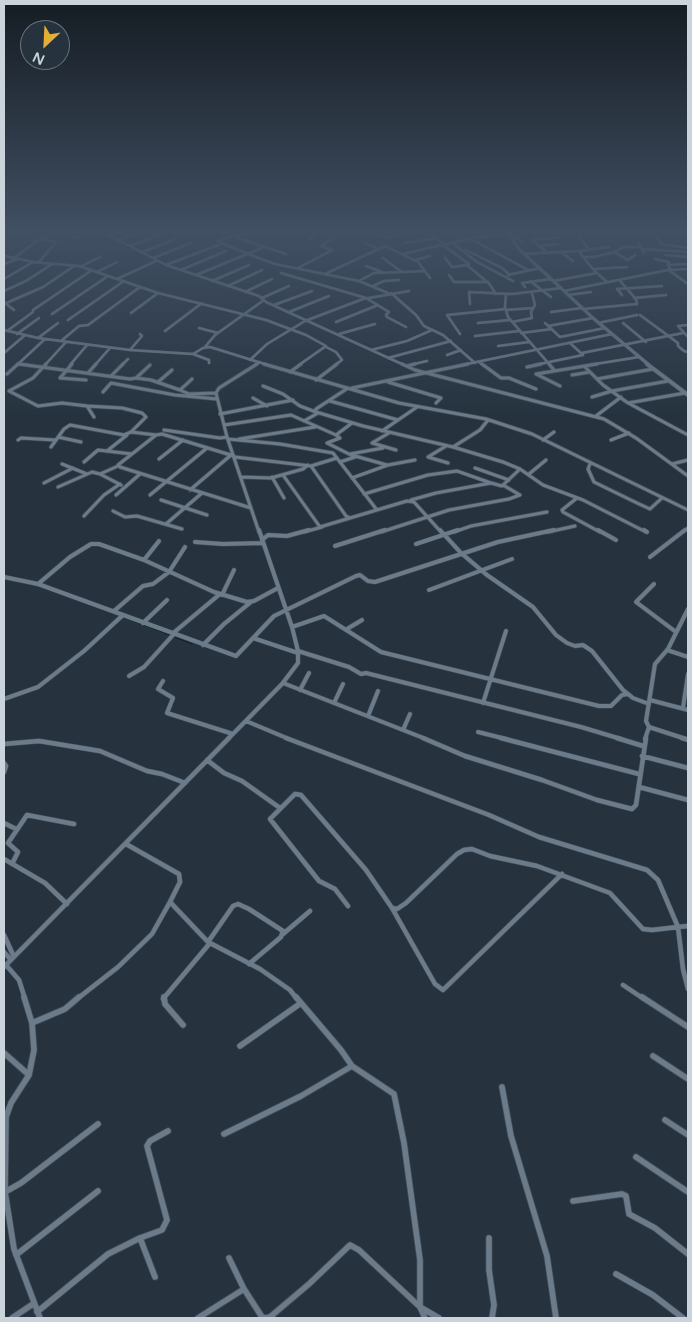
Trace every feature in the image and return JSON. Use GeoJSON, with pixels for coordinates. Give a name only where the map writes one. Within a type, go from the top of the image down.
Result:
{"type":"FeatureCollection","features":[{"type":"Feature","properties":{"kind":"street"},"geometry":{"type":"LineString","coordinates":[[4,303],[29,293]]}},
{"type":"Feature","properties":{"kind":"street"},"geometry":{"type":"LineString","coordinates":[[5,331],[59,293]]}},
{"type":"Feature","properties":{"kind":"street"},"geometry":{"type":"LineString","coordinates":[[52,314],[83,293]]}},
{"type":"Feature","properties":{"kind":"street"},"geometry":{"type":"LineString","coordinates":[[68,320],[107,293]]}},
{"type":"Feature","properties":{"kind":"street"},"geometry":{"type":"LineString","coordinates":[[60,341],[79,326],[87,326],[132,293]]}},
{"type":"Feature","properties":{"kind":"street"},"geometry":{"type":"LineString","coordinates":[[131,313],[158,293],[245,314],[291,329],[336,352],[342,360],[316,380]]}},
{"type":"Feature","properties":{"kind":"street"},"geometry":{"type":"LineString","coordinates":[[247,293],[406,366],[596,416],[629,433],[688,476]]}},
{"type":"Feature","properties":{"kind":"street"},"geometry":{"type":"LineString","coordinates":[[193,354],[205,347],[218,332],[263,299],[276,293]]}},
{"type":"Feature","properties":{"kind":"street"},"geometry":{"type":"LineString","coordinates":[[274,305],[307,293]]}},
{"type":"Feature","properties":{"kind":"street"},"geometry":{"type":"LineString","coordinates":[[348,293],[366,298],[390,312],[385,316],[406,326]]}},
{"type":"Feature","properties":{"kind":"street"},"geometry":{"type":"LineString","coordinates":[[250,360],[267,344],[308,320],[366,298],[390,293],[416,315],[424,326],[451,341],[501,378],[509,378],[536,389]]}},
{"type":"Feature","properties":{"kind":"street"},"geometry":{"type":"LineString","coordinates":[[469,293],[470,304]]}},
{"type":"Feature","properties":{"kind":"street"},"geometry":{"type":"LineString","coordinates":[[478,293],[532,293],[535,304],[531,319],[478,323]]}},
{"type":"Feature","properties":{"kind":"street"},"geometry":{"type":"LineString","coordinates":[[545,293],[551,297]]}},
{"type":"Feature","properties":{"kind":"street"},"geometry":{"type":"LineString","coordinates":[[565,293],[625,346],[687,394]]}},
{"type":"Feature","properties":{"kind":"street"},"geometry":{"type":"LineString","coordinates":[[568,295],[586,293]]}},
{"type":"Feature","properties":{"kind":"street"},"geometry":{"type":"LineString","coordinates":[[551,312],[634,305],[637,302],[630,293]]}},
{"type":"Feature","properties":{"kind":"street"},"geometry":{"type":"LineString","coordinates":[[506,294],[506,309],[511,321],[554,370]]}},
{"type":"Feature","properties":{"kind":"street"},"geometry":{"type":"LineString","coordinates":[[23,295],[29,299]]}},
{"type":"Feature","properties":{"kind":"street"},"geometry":{"type":"LineString","coordinates":[[634,298],[666,295]]}},
{"type":"Feature","properties":{"kind":"street"},"geometry":{"type":"LineString","coordinates":[[289,312],[329,296]]}},
{"type":"Feature","properties":{"kind":"street"},"geometry":{"type":"LineString","coordinates":[[4,303],[14,310]]}},
{"type":"Feature","properties":{"kind":"street"},"geometry":{"type":"LineString","coordinates":[[165,331],[202,303]]}},
{"type":"Feature","properties":{"kind":"street"},"geometry":{"type":"LineString","coordinates":[[336,322],[378,306]]}},
{"type":"Feature","properties":{"kind":"street"},"geometry":{"type":"LineString","coordinates":[[460,334],[447,315],[533,308]]}},
{"type":"Feature","properties":{"kind":"street"},"geometry":{"type":"LineString","coordinates":[[598,323],[638,315],[678,343],[678,346],[684,351],[688,352]]}},
{"type":"Feature","properties":{"kind":"street"},"geometry":{"type":"LineString","coordinates":[[17,334],[39,318]]}},
{"type":"Feature","properties":{"kind":"street"},"geometry":{"type":"LineString","coordinates":[[548,326],[593,318]]}},
{"type":"Feature","properties":{"kind":"street"},"geometry":{"type":"LineString","coordinates":[[38,338],[58,323]]}},
{"type":"Feature","properties":{"kind":"street"},"geometry":{"type":"LineString","coordinates":[[545,323],[561,336],[605,328]]}},
{"type":"Feature","properties":{"kind":"street"},"geometry":{"type":"LineString","coordinates":[[622,323],[646,342]]}},
{"type":"Feature","properties":{"kind":"street"},"geometry":{"type":"LineString","coordinates":[[339,334],[375,324]]}},
{"type":"Feature","properties":{"kind":"street"},"geometry":{"type":"LineString","coordinates":[[686,335],[678,326],[688,325]]}},
{"type":"Feature","properties":{"kind":"street"},"geometry":{"type":"LineString","coordinates":[[199,328],[218,332]]}},
{"type":"Feature","properties":{"kind":"street"},"geometry":{"type":"LineString","coordinates":[[475,336],[552,329]]}},
{"type":"Feature","properties":{"kind":"street"},"geometry":{"type":"LineString","coordinates":[[370,351],[407,342],[432,330]]}},
{"type":"Feature","properties":{"kind":"street"},"geometry":{"type":"LineString","coordinates":[[5,331],[24,336],[110,348],[193,354],[208,359],[209,363]]}},
{"type":"Feature","properties":{"kind":"street"},"geometry":{"type":"LineString","coordinates":[[130,350],[142,336],[140,334]]}},
{"type":"Feature","properties":{"kind":"street"},"geometry":{"type":"LineString","coordinates":[[205,347],[316,380],[356,388],[612,334]]}},
{"type":"Feature","properties":{"kind":"street"},"geometry":{"type":"LineString","coordinates":[[528,368],[582,356],[582,353],[686,335]]}},
{"type":"Feature","properties":{"kind":"street"},"geometry":{"type":"LineString","coordinates":[[4,353],[24,336]]}},
{"type":"Feature","properties":{"kind":"street"},"geometry":{"type":"LineString","coordinates":[[8,374],[44,339]]}},
{"type":"Feature","properties":{"kind":"street"},"geometry":{"type":"LineString","coordinates":[[387,358],[451,341]]}},
{"type":"Feature","properties":{"kind":"street"},"geometry":{"type":"LineString","coordinates":[[66,342],[33,378],[9,391],[38,406],[62,404],[122,408],[146,414],[144,421],[107,451]]}},
{"type":"Feature","properties":{"kind":"street"},"geometry":{"type":"LineString","coordinates":[[498,346],[529,342]]}},
{"type":"Feature","properties":{"kind":"street"},"geometry":{"type":"LineString","coordinates":[[570,343],[582,353]]}},
{"type":"Feature","properties":{"kind":"street"},"geometry":{"type":"LineString","coordinates":[[86,380],[60,378],[87,345]]}},
{"type":"Feature","properties":{"kind":"street"},"geometry":{"type":"LineString","coordinates":[[290,372],[326,346]]}},
{"type":"Feature","properties":{"kind":"street"},"geometry":{"type":"LineString","coordinates":[[88,373],[110,348]]}},
{"type":"Feature","properties":{"kind":"street"},"geometry":{"type":"LineString","coordinates":[[447,355],[462,350]]}},
{"type":"Feature","properties":{"kind":"street"},"geometry":{"type":"LineString","coordinates":[[560,386],[536,374],[639,357]]}},
{"type":"Feature","properties":{"kind":"street"},"geometry":{"type":"LineString","coordinates":[[111,376],[128,359]]}},
{"type":"Feature","properties":{"kind":"street"},"geometry":{"type":"LineString","coordinates":[[406,366],[427,361]]}},
{"type":"Feature","properties":{"kind":"street"},"geometry":{"type":"LineString","coordinates":[[9,962],[283,683],[298,663],[298,652],[292,627],[262,542],[242,476],[233,456],[220,414],[216,393],[219,388],[260,362]]}},
{"type":"Feature","properties":{"kind":"street"},"geometry":{"type":"LineString","coordinates":[[19,364],[130,379],[136,378],[158,382],[189,394],[216,393]]}},
{"type":"Feature","properties":{"kind":"street"},"geometry":{"type":"LineString","coordinates":[[136,378],[150,365]]}},
{"type":"Feature","properties":{"kind":"street"},"geometry":{"type":"LineString","coordinates":[[584,366],[597,379],[628,403],[688,435]]}},
{"type":"Feature","properties":{"kind":"street"},"geometry":{"type":"LineString","coordinates":[[597,379],[653,369]]}},
{"type":"Feature","properties":{"kind":"street"},"geometry":{"type":"LineString","coordinates":[[158,382],[172,370]]}},
{"type":"Feature","properties":{"kind":"street"},"geometry":{"type":"LineString","coordinates":[[572,375],[590,372]]}},
{"type":"Feature","properties":{"kind":"street"},"geometry":{"type":"LineString","coordinates":[[180,390],[192,378]]}},
{"type":"Feature","properties":{"kind":"street"},"geometry":{"type":"LineString","coordinates":[[385,381],[441,398],[436,403]]}},
{"type":"Feature","properties":{"kind":"street"},"geometry":{"type":"LineString","coordinates":[[592,397],[612,391],[668,381]]}},
{"type":"Feature","properties":{"kind":"street"},"geometry":{"type":"LineString","coordinates":[[103,392],[111,383],[217,399]]}},
{"type":"Feature","properties":{"kind":"street"},"geometry":{"type":"LineString","coordinates":[[263,386],[283,394],[306,409],[352,423],[453,447],[498,460],[520,469],[547,487],[577,498],[647,532]]}},
{"type":"Feature","properties":{"kind":"street"},"geometry":{"type":"LineString","coordinates":[[304,421],[317,412],[316,409],[349,388]]}},
{"type":"Feature","properties":{"kind":"street"},"geometry":{"type":"LineString","coordinates":[[356,388],[417,407],[488,420],[543,440],[688,510]]}},
{"type":"Feature","properties":{"kind":"street"},"geometry":{"type":"LineString","coordinates":[[152,397],[157,391]]}},
{"type":"Feature","properties":{"kind":"street"},"geometry":{"type":"LineString","coordinates":[[628,403],[687,394]]}},
{"type":"Feature","properties":{"kind":"street"},"geometry":{"type":"LineString","coordinates":[[253,398],[267,406]]}},
{"type":"Feature","properties":{"kind":"street"},"geometry":{"type":"LineString","coordinates":[[596,416],[621,398]]}},
{"type":"Feature","properties":{"kind":"street"},"geometry":{"type":"LineString","coordinates":[[220,414],[293,400]]}},
{"type":"Feature","properties":{"kind":"street"},"geometry":{"type":"LineString","coordinates":[[330,401],[398,420]]}},
{"type":"Feature","properties":{"kind":"street"},"geometry":{"type":"LineString","coordinates":[[87,406],[94,417]]}},
{"type":"Feature","properties":{"kind":"street"},"geometry":{"type":"LineString","coordinates":[[382,430],[417,407]]}},
{"type":"Feature","properties":{"kind":"street"},"geometry":{"type":"LineString","coordinates":[[224,425],[291,415],[340,438],[327,443],[355,456],[387,465]]}},
{"type":"Feature","properties":{"kind":"street"},"geometry":{"type":"LineString","coordinates":[[453,447],[480,430],[488,420]]}},
{"type":"Feature","properties":{"kind":"street"},"geometry":{"type":"LineString","coordinates":[[336,435],[352,423]]}},
{"type":"Feature","properties":{"kind":"street"},"geometry":{"type":"LineString","coordinates":[[51,447],[66,426],[74,425],[127,434]]}},
{"type":"Feature","properties":{"kind":"street"},"geometry":{"type":"LineString","coordinates":[[237,440],[316,427]]}},
{"type":"Feature","properties":{"kind":"street"},"geometry":{"type":"LineString","coordinates":[[164,430],[333,453],[377,510]]}},
{"type":"Feature","properties":{"kind":"street"},"geometry":{"type":"LineString","coordinates":[[131,432],[162,434],[233,456],[309,466],[341,510],[350,518]]}},
{"type":"Feature","properties":{"kind":"street"},"geometry":{"type":"LineString","coordinates":[[390,432],[372,443],[396,450]]}},
{"type":"Feature","properties":{"kind":"street"},"geometry":{"type":"LineString","coordinates":[[543,440],[554,432]]}},
{"type":"Feature","properties":{"kind":"street"},"geometry":{"type":"LineString","coordinates":[[611,440],[629,433]]}},
{"type":"Feature","properties":{"kind":"street"},"geometry":{"type":"LineString","coordinates":[[100,474],[118,466],[156,435]]}},
{"type":"Feature","properties":{"kind":"street"},"geometry":{"type":"LineString","coordinates":[[58,437],[81,442]]}},
{"type":"Feature","properties":{"kind":"street"},"geometry":{"type":"LineString","coordinates":[[18,440],[21,438],[55,440]]}},
{"type":"Feature","properties":{"kind":"street"},"geometry":{"type":"LineString","coordinates":[[159,459],[183,440]]}},
{"type":"Feature","properties":{"kind":"street"},"geometry":{"type":"LineString","coordinates":[[446,446],[428,458],[448,463]]}},
{"type":"Feature","properties":{"kind":"street"},"geometry":{"type":"LineString","coordinates":[[150,495],[206,448]]}},
{"type":"Feature","properties":{"kind":"street"},"geometry":{"type":"LineString","coordinates":[[350,454],[385,448]]}},
{"type":"Feature","properties":{"kind":"street"},"geometry":{"type":"LineString","coordinates":[[84,462],[98,450],[132,454]]}},
{"type":"Feature","properties":{"kind":"street"},"geometry":{"type":"LineString","coordinates":[[190,490],[233,456]]}},
{"type":"Feature","properties":{"kind":"street"},"geometry":{"type":"LineString","coordinates":[[340,462],[355,456]]}},
{"type":"Feature","properties":{"kind":"street"},"geometry":{"type":"LineString","coordinates":[[242,476],[272,477],[283,475],[337,458]]}},
{"type":"Feature","properties":{"kind":"street"},"geometry":{"type":"LineString","coordinates":[[352,478],[387,465],[415,460]]}},
{"type":"Feature","properties":{"kind":"street"},"geometry":{"type":"LineString","coordinates":[[528,474],[546,460]]}},
{"type":"Feature","properties":{"kind":"street"},"geometry":{"type":"LineString","coordinates":[[672,464],[688,460]]}},
{"type":"Feature","properties":{"kind":"street"},"geometry":{"type":"LineString","coordinates":[[62,464],[87,474]]}},
{"type":"Feature","properties":{"kind":"street"},"geometry":{"type":"LineString","coordinates":[[590,464],[588,469],[594,482],[637,503],[650,509],[662,498]]}},
{"type":"Feature","properties":{"kind":"street"},"geometry":{"type":"LineString","coordinates":[[118,466],[251,508]]}},
{"type":"Feature","properties":{"kind":"street"},"geometry":{"type":"LineString","coordinates":[[44,483],[72,468]]}},
{"type":"Feature","properties":{"kind":"street"},"geometry":{"type":"LineString","coordinates":[[475,468],[508,480]]}},
{"type":"Feature","properties":{"kind":"street"},"geometry":{"type":"LineString","coordinates":[[503,485],[520,469]]}},
{"type":"Feature","properties":{"kind":"street"},"geometry":{"type":"LineString","coordinates":[[335,546],[449,510],[509,499],[520,495],[503,485],[491,483],[457,471],[428,475],[364,494]]}},
{"type":"Feature","properties":{"kind":"street"},"geometry":{"type":"LineString","coordinates":[[58,487],[95,472],[125,487]]}},
{"type":"Feature","properties":{"kind":"street"},"geometry":{"type":"LineString","coordinates":[[116,495],[140,474]]}},
{"type":"Feature","properties":{"kind":"street"},"geometry":{"type":"LineString","coordinates":[[283,475],[318,525],[324,527]]}},
{"type":"Feature","properties":{"kind":"street"},"geometry":{"type":"LineString","coordinates":[[272,477],[284,498]]}},
{"type":"Feature","properties":{"kind":"street"},"geometry":{"type":"LineString","coordinates":[[196,542],[223,544],[262,542],[268,535],[287,536],[324,527],[409,500],[491,483]]}},
{"type":"Feature","properties":{"kind":"street"},"geometry":{"type":"LineString","coordinates":[[84,516],[104,495],[120,484]]}},
{"type":"Feature","properties":{"kind":"street"},"geometry":{"type":"LineString","coordinates":[[166,524],[202,494]]}},
{"type":"Feature","properties":{"kind":"street"},"geometry":{"type":"LineString","coordinates":[[577,498],[562,510],[563,512],[616,540]]}},
{"type":"Feature","properties":{"kind":"street"},"geometry":{"type":"LineString","coordinates":[[161,500],[207,515]]}},
{"type":"Feature","properties":{"kind":"street"},"geometry":{"type":"LineString","coordinates":[[409,500],[414,502],[428,516],[460,553],[480,570],[533,607],[556,635],[567,643],[575,646],[583,645],[592,651],[633,698],[688,710]]}},
{"type":"Feature","properties":{"kind":"street"},"geometry":{"type":"LineString","coordinates":[[113,512],[125,517],[137,516],[182,529]]}},
{"type":"Feature","properties":{"kind":"street"},"geometry":{"type":"LineString","coordinates":[[416,544],[479,524],[547,512]]}},
{"type":"Feature","properties":{"kind":"street"},"geometry":{"type":"LineString","coordinates":[[4,577],[38,584],[114,611],[173,635],[236,656],[274,616],[356,576],[360,575],[368,581],[374,582],[498,542],[575,526]]}},
{"type":"Feature","properties":{"kind":"street"},"geometry":{"type":"LineString","coordinates":[[650,557],[688,528]]}},
{"type":"Feature","properties":{"kind":"street"},"geometry":{"type":"LineString","coordinates":[[144,560],[159,541]]}},
{"type":"Feature","properties":{"kind":"street"},"geometry":{"type":"LineString","coordinates":[[38,584],[60,564],[91,544],[108,546],[221,595],[251,602]]}},
{"type":"Feature","properties":{"kind":"street"},"geometry":{"type":"LineString","coordinates":[[114,611],[143,586],[153,584],[169,572],[185,547]]}},
{"type":"Feature","properties":{"kind":"street"},"geometry":{"type":"LineString","coordinates":[[429,590],[512,559]]}},
{"type":"Feature","properties":{"kind":"street"},"geometry":{"type":"LineString","coordinates":[[130,676],[147,664],[191,617],[221,595],[234,570]]}},
{"type":"Feature","properties":{"kind":"street"},"geometry":{"type":"LineString","coordinates":[[654,584],[636,602],[676,632]]}},
{"type":"Feature","properties":{"kind":"street"},"geometry":{"type":"LineString","coordinates":[[204,645],[224,624],[251,602],[278,588]]}},
{"type":"Feature","properties":{"kind":"street"},"geometry":{"type":"LineString","coordinates":[[143,623],[167,600]]}},
{"type":"Feature","properties":{"kind":"street"},"geometry":{"type":"LineString","coordinates":[[283,683],[465,756],[630,809],[636,805],[643,746],[649,727],[646,721],[655,664],[667,650],[688,609]]}},
{"type":"Feature","properties":{"kind":"street"},"geometry":{"type":"LineString","coordinates":[[4,699],[38,687],[84,651],[123,615]]}},
{"type":"Feature","properties":{"kind":"street"},"geometry":{"type":"LineString","coordinates":[[292,627],[322,615],[381,652],[606,708],[611,706],[622,695],[628,694]]}},
{"type":"Feature","properties":{"kind":"street"},"geometry":{"type":"LineString","coordinates":[[347,629],[362,620]]}},
{"type":"Feature","properties":{"kind":"street"},"geometry":{"type":"LineString","coordinates":[[483,703],[506,631]]}},
{"type":"Feature","properties":{"kind":"street"},"geometry":{"type":"LineString","coordinates":[[253,638],[349,668],[361,674],[366,673],[581,727],[643,746]]}},
{"type":"Feature","properties":{"kind":"street"},"geometry":{"type":"LineString","coordinates":[[667,650],[688,657]]}},
{"type":"Feature","properties":{"kind":"street"},"geometry":{"type":"LineString","coordinates":[[300,690],[309,673]]}},
{"type":"Feature","properties":{"kind":"street"},"geometry":{"type":"LineString","coordinates":[[682,708],[688,674]]}},
{"type":"Feature","properties":{"kind":"street"},"geometry":{"type":"LineString","coordinates":[[163,681],[158,689],[173,698],[167,712],[169,714],[232,734]]}},
{"type":"Feature","properties":{"kind":"street"},"geometry":{"type":"LineString","coordinates":[[334,703],[343,684]]}},
{"type":"Feature","properties":{"kind":"street"},"geometry":{"type":"LineString","coordinates":[[368,716],[378,691]]}},
{"type":"Feature","properties":{"kind":"street"},"geometry":{"type":"LineString","coordinates":[[403,730],[410,714]]}},
{"type":"Feature","properties":{"kind":"street"},"geometry":{"type":"LineString","coordinates":[[246,721],[353,765],[489,815],[539,837],[646,870],[658,880],[678,927],[683,969],[688,989]]}},
{"type":"Feature","properties":{"kind":"street"},"geometry":{"type":"LineString","coordinates":[[649,727],[688,740]]}},
{"type":"Feature","properties":{"kind":"street"},"geometry":{"type":"LineString","coordinates":[[478,732],[640,774]]}},
{"type":"Feature","properties":{"kind":"street"},"geometry":{"type":"LineString","coordinates":[[4,744],[39,741],[76,746],[100,752],[185,783]]}},
{"type":"Feature","properties":{"kind":"street"},"geometry":{"type":"LineString","coordinates":[[642,756],[688,768]]}},
{"type":"Feature","properties":{"kind":"street"},"geometry":{"type":"LineString","coordinates":[[207,760],[224,774],[242,781],[280,808]]}},
{"type":"Feature","properties":{"kind":"street"},"geometry":{"type":"LineString","coordinates":[[4,763],[6,766],[4,772]]}},
{"type":"Feature","properties":{"kind":"street"},"geometry":{"type":"LineString","coordinates":[[638,787],[688,800]]}},
{"type":"Feature","properties":{"kind":"street"},"geometry":{"type":"LineString","coordinates":[[348,906],[335,889],[319,881],[270,819],[295,794],[301,795],[366,870],[392,908],[439,989],[443,990],[562,874]]}},
{"type":"Feature","properties":{"kind":"street"},"geometry":{"type":"LineString","coordinates":[[12,864],[18,852],[8,845],[8,842],[27,815],[74,824]]}},
{"type":"Feature","properties":{"kind":"street"},"geometry":{"type":"LineString","coordinates":[[4,823],[16,829]]}},
{"type":"Feature","properties":{"kind":"street"},"geometry":{"type":"LineString","coordinates":[[32,1023],[65,1009],[113,969],[118,967],[152,934],[170,902],[180,882],[179,874],[126,844]]}},
{"type":"Feature","properties":{"kind":"street"},"geometry":{"type":"LineString","coordinates":[[392,908],[397,910],[406,903],[457,854],[464,850],[472,849],[490,856],[562,874],[610,892],[643,929],[652,930],[688,926]]}},
{"type":"Feature","properties":{"kind":"street"},"geometry":{"type":"LineString","coordinates":[[4,859],[44,883],[67,904]]}},
{"type":"Feature","properties":{"kind":"street"},"geometry":{"type":"LineString","coordinates":[[170,902],[209,943],[249,964],[290,990],[352,1066],[394,1094],[404,1144],[420,1260],[420,1307],[425,1318]]}},
{"type":"Feature","properties":{"kind":"street"},"geometry":{"type":"LineString","coordinates":[[183,1025],[163,999],[209,943],[233,906],[238,904],[249,909],[282,928],[283,934]]}},
{"type":"Feature","properties":{"kind":"street"},"geometry":{"type":"LineString","coordinates":[[249,964],[310,910]]}},
{"type":"Feature","properties":{"kind":"street"},"geometry":{"type":"LineString","coordinates":[[4,935],[9,962]]}},
{"type":"Feature","properties":{"kind":"street"},"geometry":{"type":"LineString","coordinates":[[4,952],[19,980],[32,1023],[34,1050],[29,1074],[11,1103],[6,1117],[5,1192],[16,1255],[38,1315],[108,1254],[140,1238],[162,1230],[167,1220],[147,1146],[150,1141],[168,1131]]}},
{"type":"Feature","properties":{"kind":"street"},"geometry":{"type":"LineString","coordinates":[[623,985],[688,1027]]}},
{"type":"Feature","properties":{"kind":"street"},"geometry":{"type":"LineString","coordinates":[[240,1046],[301,1003]]}},
{"type":"Feature","properties":{"kind":"street"},"geometry":{"type":"LineString","coordinates":[[4,1053],[29,1074]]}},
{"type":"Feature","properties":{"kind":"street"},"geometry":{"type":"LineString","coordinates":[[653,1056],[688,1078]]}},
{"type":"Feature","properties":{"kind":"street"},"geometry":{"type":"LineString","coordinates":[[224,1134],[301,1096],[352,1066]]}},
{"type":"Feature","properties":{"kind":"street"},"geometry":{"type":"LineString","coordinates":[[502,1087],[511,1136],[547,1256],[556,1318]]}},
{"type":"Feature","properties":{"kind":"street"},"geometry":{"type":"LineString","coordinates":[[665,1120],[688,1135]]}},
{"type":"Feature","properties":{"kind":"street"},"geometry":{"type":"LineString","coordinates":[[5,1192],[21,1183],[98,1124]]}},
{"type":"Feature","properties":{"kind":"street"},"geometry":{"type":"LineString","coordinates":[[636,1157],[688,1192]]}},
{"type":"Feature","properties":{"kind":"street"},"geometry":{"type":"LineString","coordinates":[[16,1255],[98,1192]]}},
{"type":"Feature","properties":{"kind":"street"},"geometry":{"type":"LineString","coordinates":[[572,1201],[622,1194],[626,1196],[629,1214],[655,1228],[688,1254]]}},
{"type":"Feature","properties":{"kind":"street"},"geometry":{"type":"LineString","coordinates":[[140,1238],[155,1277]]}},
{"type":"Feature","properties":{"kind":"street"},"geometry":{"type":"LineString","coordinates":[[489,1238],[489,1270],[494,1305],[492,1318]]}},
{"type":"Feature","properties":{"kind":"street"},"geometry":{"type":"LineString","coordinates":[[230,1258],[244,1289],[262,1317],[270,1317],[309,1284],[350,1245],[354,1246],[381,1269],[420,1307],[438,1318]]}},
{"type":"Feature","properties":{"kind":"street"},"geometry":{"type":"LineString","coordinates":[[616,1274],[653,1296],[683,1318]]}},
{"type":"Feature","properties":{"kind":"street"},"geometry":{"type":"LineString","coordinates":[[198,1318],[244,1289]]}},
{"type":"Feature","properties":{"kind":"street"},"geometry":{"type":"LineString","coordinates":[[12,1318],[33,1304]]}},
{"type":"Feature","properties":{"kind":"waterway"},"geometry":{"type":"LineString","coordinates":[[123,617],[170,635]]}},
{"type":"Feature","properties":{"kind":"waterway"},"geometry":{"type":"LineString","coordinates":[[174,637],[192,644]]}}]}
